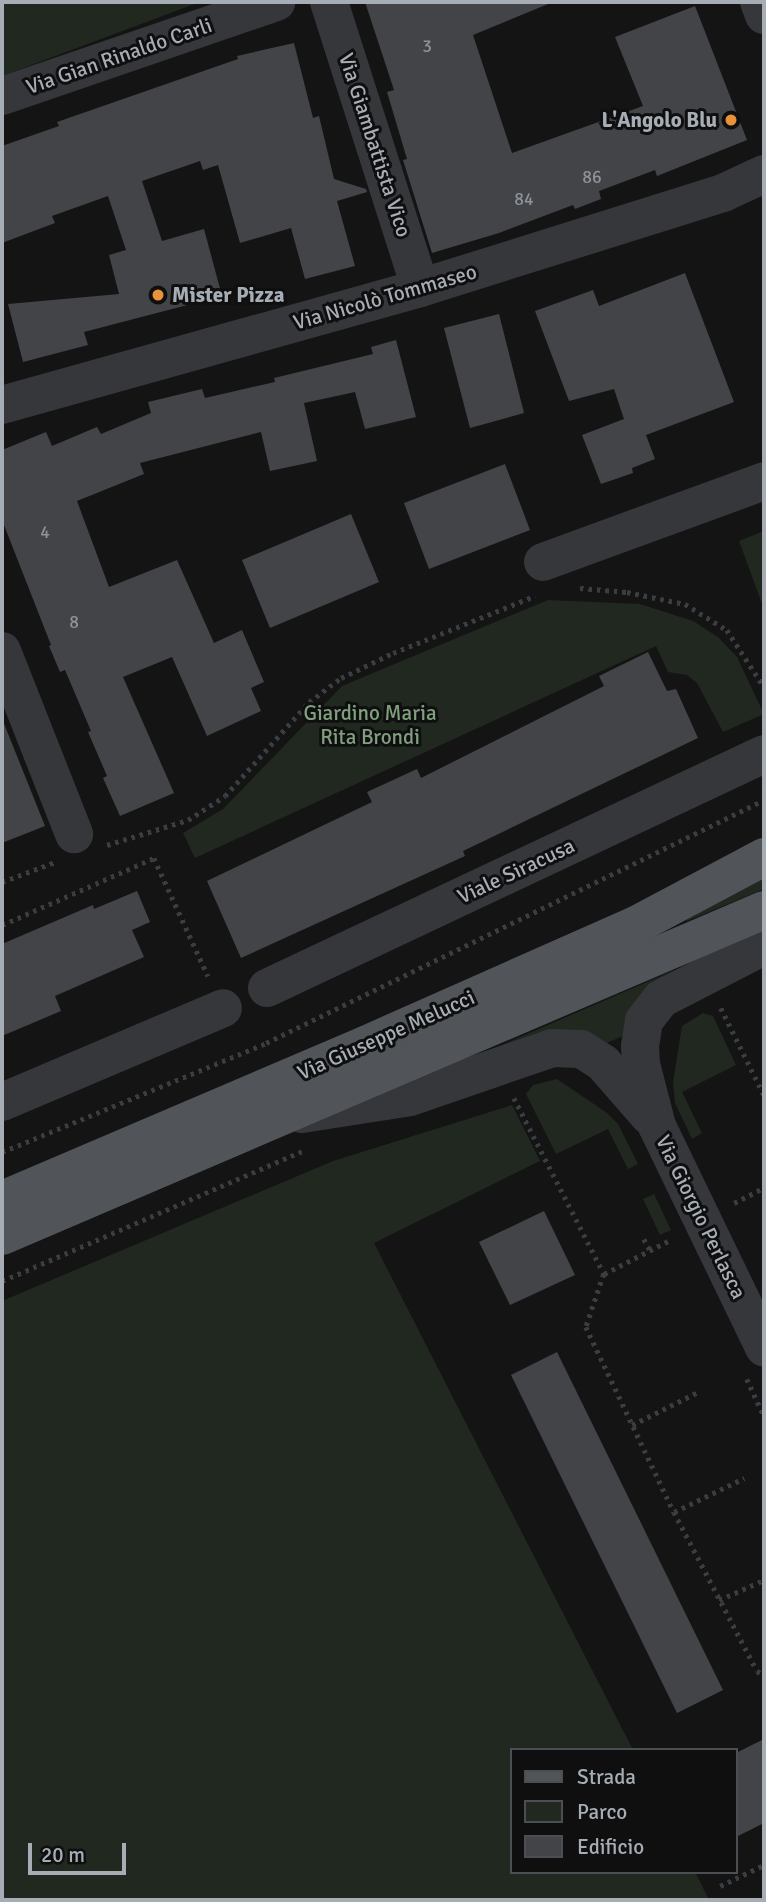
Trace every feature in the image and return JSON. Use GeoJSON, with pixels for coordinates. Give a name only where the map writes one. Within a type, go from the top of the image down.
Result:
{"type":"FeatureCollection","features":[{"type":"Feature","properties":{"kind":"main road","name":"Via Giuseppe Melucci"},"geometry":{"type":"LineString","coordinates":[[2,1200],[365,1045],[611,936],[764,857]]}},
{"type":"Feature","properties":{"kind":"main road","name":"Via Giuseppe Melucci"},"geometry":{"type":"LineString","coordinates":[[2,1236],[764,910]]}},
{"type":"Feature","properties":{"kind":"street","name":"Via Gian Rinaldo Carli"},"geometry":{"type":"LineString","coordinates":[[2,96],[275,2]]}},
{"type":"Feature","properties":{"kind":"street","name":"Via Giambattista Vico"},"geometry":{"type":"LineString","coordinates":[[329,2],[421,288]]}},
{"type":"Feature","properties":{"kind":"street"},"geometry":{"type":"LineString","coordinates":[[759,2],[764,15]]}},
{"type":"Feature","properties":{"kind":"street","name":"Via Nicolò Tommaseo"},"geometry":{"type":"LineString","coordinates":[[2,405],[421,288],[723,193],[764,174]]}},
{"type":"Feature","properties":{"kind":"street"},"geometry":{"type":"LineString","coordinates":[[545,577],[764,481]]}},
{"type":"Feature","properties":{"kind":"street"},"geometry":{"type":"LineString","coordinates":[[2,651],[75,848]]}},
{"type":"Feature","properties":{"kind":"street","name":"Viale Siracusa"},"geometry":{"type":"LineString","coordinates":[[267,988],[764,754]]}},
{"type":"Feature","properties":{"kind":"street","name":"Via Giorgio Perlasca"},"geometry":{"type":"LineString","coordinates":[[764,946],[661,999],[645,1021],[640,1046],[641,1064],[657,1126],[764,1347]]}},
{"type":"Feature","properties":{"kind":"street"},"geometry":{"type":"LineString","coordinates":[[2,1102],[223,1008]]}},
{"type":"Feature","properties":{"kind":"street","name":"Via Giorgio Perlasca"},"geometry":{"type":"LineString","coordinates":[[280,1117],[410,1097],[552,1048],[581,1049],[603,1063],[618,1077],[657,1126]]}},
{"type":"Feature","properties":{"kind":"path"},"geometry":{"type":"LineString","coordinates":[[2,882],[75,848],[188,820],[225,796],[309,702],[341,678],[545,577]]}},
{"type":"Feature","properties":{"kind":"path"},"geometry":{"type":"LineString","coordinates":[[572,588],[626,592],[685,604],[726,630],[764,685]]}},
{"type":"Feature","properties":{"kind":"path"},"geometry":{"type":"LineString","coordinates":[[2,1152],[266,1043],[764,800]]}},
{"type":"Feature","properties":{"kind":"path"},"geometry":{"type":"LineString","coordinates":[[2,925],[154,858],[223,1008]]}},
{"type":"Feature","properties":{"kind":"path"},"geometry":{"type":"LineString","coordinates":[[716,998],[764,1095]]}},
{"type":"Feature","properties":{"kind":"path"},"geometry":{"type":"LineString","coordinates":[[509,1088],[604,1274]]}},
{"type":"Feature","properties":{"kind":"path"},"geometry":{"type":"LineString","coordinates":[[2,1281],[313,1147]]}},
{"type":"Feature","properties":{"kind":"path"},"geometry":{"type":"LineString","coordinates":[[722,1209],[762,1189],[756,1183]]}},
{"type":"Feature","properties":{"kind":"path"},"geometry":{"type":"LineString","coordinates":[[679,1235],[604,1274],[586,1327],[719,1600],[757,1671],[764,1675]]}},
{"type":"Feature","properties":{"kind":"path"},"geometry":{"type":"LineString","coordinates":[[644,1239],[650,1250]]}},
{"type":"Feature","properties":{"kind":"path"},"geometry":{"type":"LineString","coordinates":[[632,1426],[700,1391]]}},
{"type":"Feature","properties":{"kind":"path"},"geometry":{"type":"LineString","coordinates":[[674,1512],[744,1478]]}},
{"type":"Feature","properties":{"kind":"path"},"geometry":{"type":"LineString","coordinates":[[719,1600],[764,1580]]}},
{"type":"Feature","properties":{"kind":"path"},"geometry":{"type":"LineString","coordinates":[[720,1886],[764,1865]]}},
{"type":"Feature","properties":{"kind":"green space"},"geometry":{"type":"Polygon","coordinates":[[[2,2],[200,2],[2,76],[2,2]]]}},
{"type":"Feature","properties":{"kind":"green space"},"geometry":{"type":"Polygon","coordinates":[[[764,531],[764,609],[739,541],[764,531]]]}},
{"type":"Feature","properties":{"kind":"green space","name":"Giardino Maria Rita Brondi"},"geometry":{"type":"Polygon","coordinates":[[[548,600],[640,604],[693,621],[718,637],[737,657],[764,714],[723,732],[697,683],[687,675],[668,672],[656,646],[195,858],[183,833],[223,809],[342,686],[548,600]]]}},
{"type":"Feature","properties":{"kind":"green space"},"geometry":{"type":"Polygon","coordinates":[[[764,878],[764,889],[687,921],[687,919],[764,878]]]}},
{"type":"Feature","properties":{"kind":"green space"},"geometry":{"type":"Polygon","coordinates":[[[707,956],[630,1033],[600,1046],[465,1061],[707,956]]]}},
{"type":"Feature","properties":{"kind":"green space"},"geometry":{"type":"Polygon","coordinates":[[[703,1013],[713,1016],[736,1065],[682,1092],[702,1133],[692,1139],[675,1103],[673,1082],[682,1026],[703,1013]]]}},
{"type":"Feature","properties":{"kind":"green space"},"geometry":{"type":"Polygon","coordinates":[[[557,1079],[607,1113],[618,1124],[638,1164],[628,1169],[608,1129],[556,1154],[526,1094],[533,1085],[557,1079]]]}},
{"type":"Feature","properties":{"kind":"green space"},"geometry":{"type":"Polygon","coordinates":[[[512,1105],[540,1161],[374,1243],[632,1748],[510,1748],[510,1874],[696,1874],[709,1900],[2,1900],[2,1301],[333,1161],[512,1105]]]}},
{"type":"Feature","properties":{"kind":"green space"},"geometry":{"type":"Polygon","coordinates":[[[654,1194],[671,1230],[660,1235],[643,1199],[654,1194]]]}},
{"type":"Feature","properties":{"kind":"building"},"geometry":{"type":"Polygon","coordinates":[[[365,2],[553,2],[473,35],[512,153],[643,106],[615,37],[695,6],[747,140],[657,176],[655,170],[599,191],[601,199],[575,209],[573,205],[499,233],[432,253],[403,160],[407,159],[387,92],[394,90],[365,2]]]}},
{"type":"Feature","properties":{"kind":"building"},"geometry":{"type":"Polygon","coordinates":[[[294,43],[313,118],[319,116],[334,179],[366,189],[367,192],[337,201],[355,266],[305,279],[291,228],[240,243],[218,165],[203,170],[200,161],[142,181],[162,241],[204,229],[222,296],[84,332],[88,345],[23,362],[8,304],[119,294],[109,255],[126,250],[108,196],[52,216],[55,223],[2,243],[2,146],[59,126],[57,122],[238,59],[237,56],[294,43]]]}},
{"type":"Feature","properties":{"kind":"building"},"geometry":{"type":"Polygon","coordinates":[[[685,273],[734,402],[646,435],[655,459],[632,468],[633,473],[601,484],[582,435],[624,419],[614,389],[569,401],[535,311],[593,290],[599,306],[685,273]]]}},
{"type":"Feature","properties":{"kind":"building"},"geometry":{"type":"Polygon","coordinates":[[[499,314],[524,413],[470,428],[444,328],[499,314]]]}},
{"type":"Feature","properties":{"kind":"building"},"geometry":{"type":"Polygon","coordinates":[[[396,340],[416,417],[365,429],[355,392],[304,403],[317,461],[270,471],[261,432],[140,463],[144,474],[77,501],[109,587],[177,560],[214,643],[242,630],[264,682],[251,688],[261,711],[207,736],[172,657],[123,677],[174,793],[120,816],[103,778],[107,776],[88,732],[91,731],[65,670],[60,672],[49,646],[51,645],[2,520],[2,450],[46,432],[52,446],[97,427],[101,434],[151,413],[148,402],[202,389],[205,398],[275,382],[274,378],[373,354],[371,347],[396,340]]]}},
{"type":"Feature","properties":{"kind":"building"},"geometry":{"type":"Polygon","coordinates":[[[505,464],[530,530],[429,569],[404,503],[505,464]]]}},
{"type":"Feature","properties":{"kind":"building"},"geometry":{"type":"Polygon","coordinates":[[[351,514],[379,582],[270,628],[242,560],[351,514]]]}},
{"type":"Feature","properties":{"kind":"building"},"geometry":{"type":"Polygon","coordinates":[[[648,652],[667,691],[676,689],[698,738],[463,851],[465,856],[241,958],[207,881],[372,802],[367,792],[417,769],[421,778],[604,686],[599,676],[648,652]]]}},
{"type":"Feature","properties":{"kind":"building"},"geometry":{"type":"Polygon","coordinates":[[[2,722],[45,826],[2,843],[2,722]]]}},
{"type":"Feature","properties":{"kind":"building"},"geometry":{"type":"Polygon","coordinates":[[[137,891],[150,922],[132,930],[144,957],[55,996],[61,1011],[2,1036],[2,944],[93,905],[94,909],[137,891]]]}},
{"type":"Feature","properties":{"kind":"building"},"geometry":{"type":"Polygon","coordinates":[[[544,1211],[575,1275],[510,1305],[479,1242],[544,1211]]]}},
{"type":"Feature","properties":{"kind":"building"},"geometry":{"type":"Polygon","coordinates":[[[557,1352],[723,1690],[677,1713],[511,1375],[557,1352]]]}},
{"type":"Feature","properties":{"kind":"building"},"geometry":{"type":"Polygon","coordinates":[[[764,1739],[764,1823],[738,1836],[738,1752],[764,1739]]]}},
{"type":"Feature","properties":{"kind":"place","name":"L'Angolo Blu"},"geometry":{"type":"Point","coordinates":[731,120]}},
{"type":"Feature","properties":{"kind":"place","name":"Mister Pizza"},"geometry":{"type":"Point","coordinates":[158,295]}}]}
